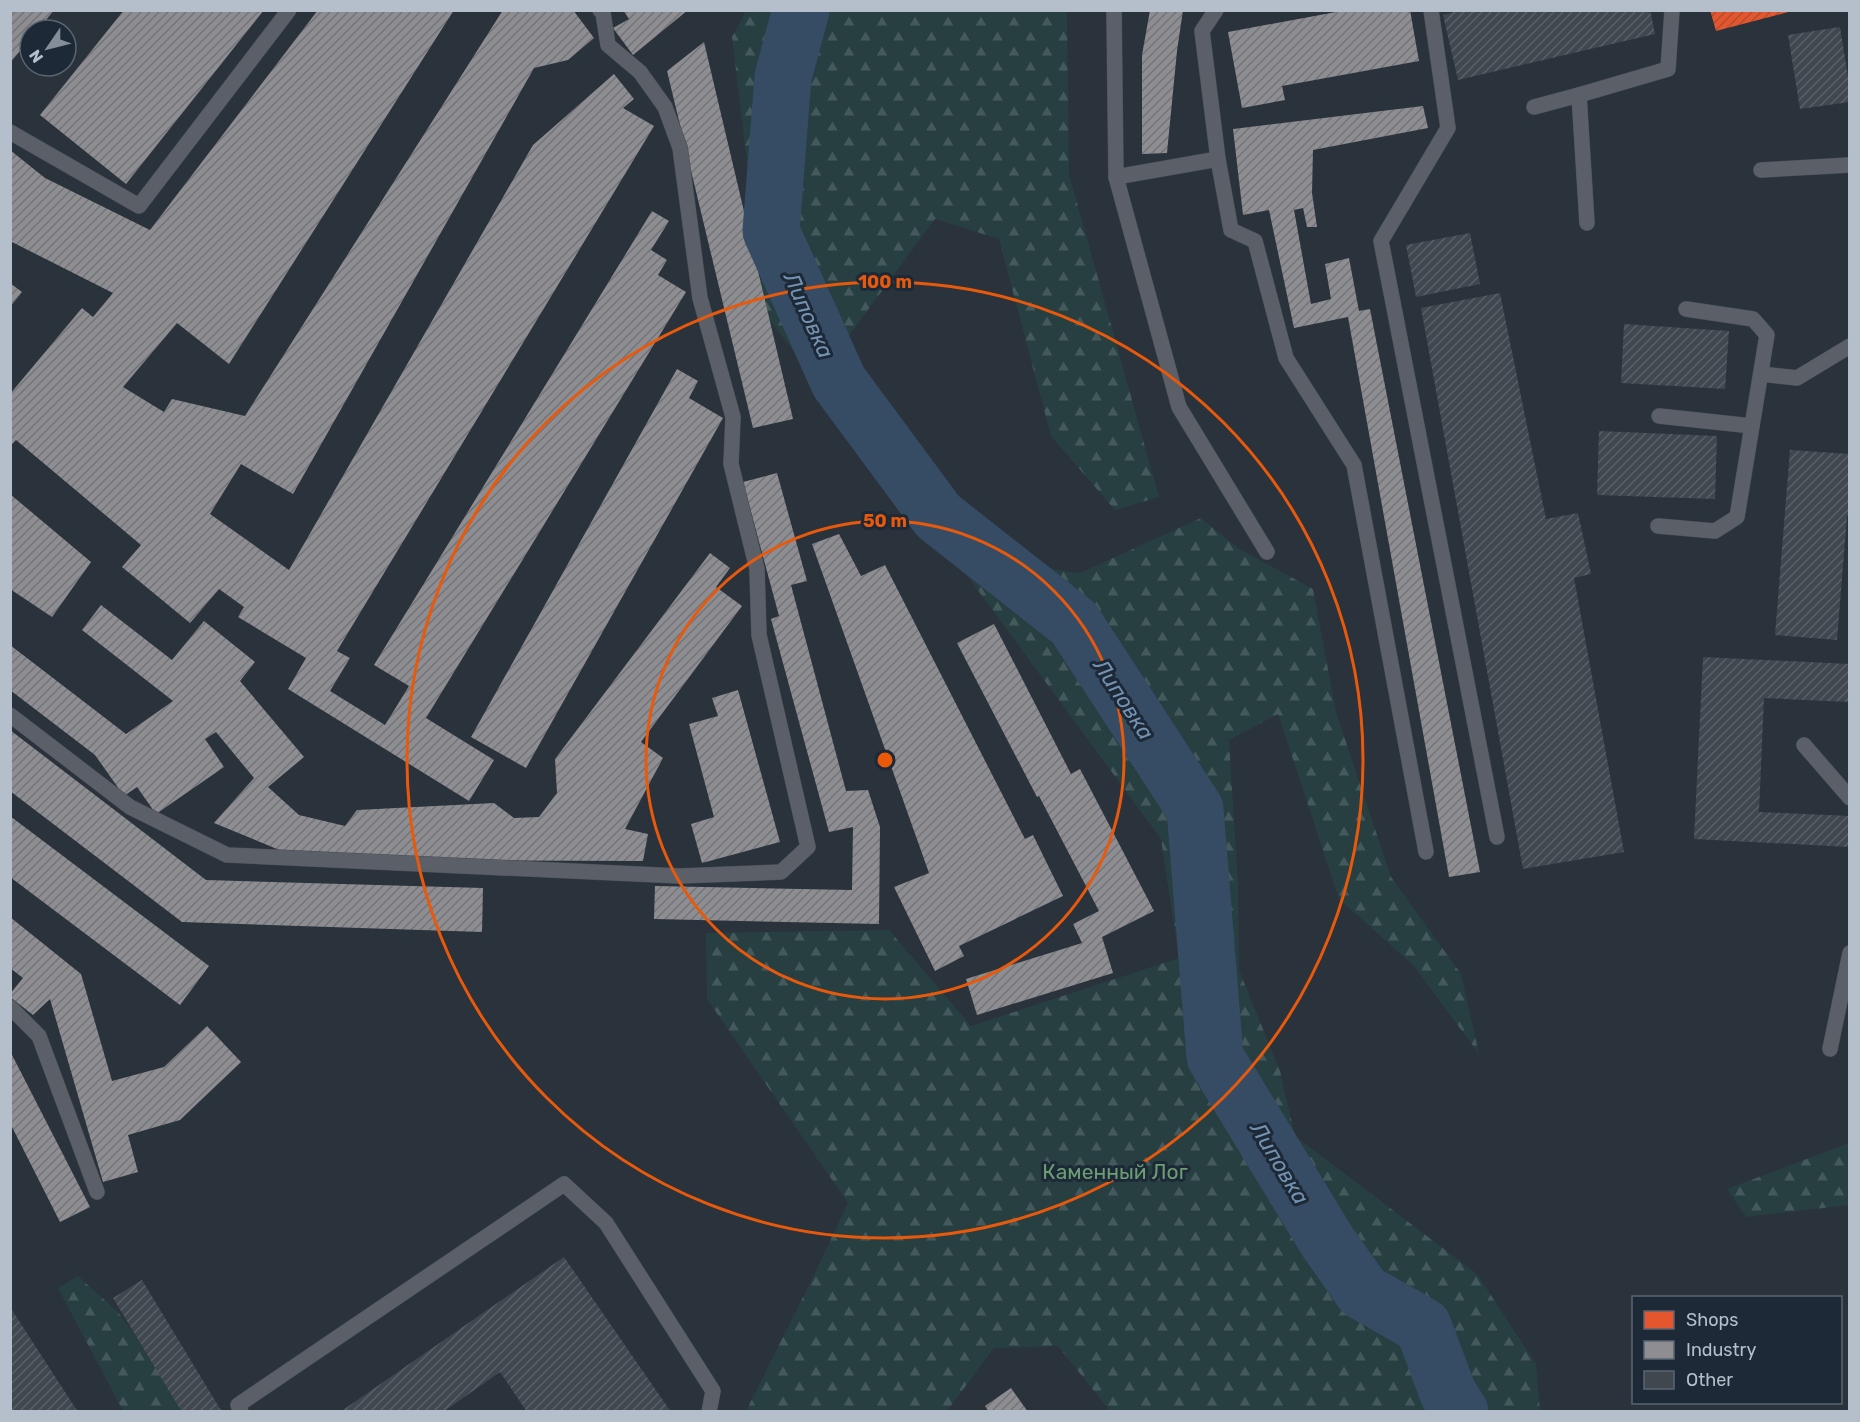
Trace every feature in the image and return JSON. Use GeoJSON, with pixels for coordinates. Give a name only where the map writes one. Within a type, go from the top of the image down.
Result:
{"type":"FeatureCollection","features":[{"type":"Feature","properties":{"kind":"lane"},"geometry":{"type":"LineString","coordinates":[[10,132],[139,206],[289,10]]}},
{"type":"Feature","properties":{"kind":"lane"},"geometry":{"type":"LineString","coordinates":[[10,715],[130,807],[227,855],[680,876],[781,872],[808,847],[759,635],[757,569],[731,464],[733,417],[700,298],[680,147],[665,107],[640,72],[608,45],[603,13],[600,10]]}},
{"type":"Feature","properties":{"kind":"lane"},"geometry":{"type":"LineString","coordinates":[[1114,10],[1116,177],[1179,407],[1267,552]]}},
{"type":"Feature","properties":{"kind":"lane"},"geometry":{"type":"LineString","coordinates":[[1215,10],[1202,31],[1218,159],[1230,230],[1255,241],[1286,358],[1354,465],[1426,852]]}},
{"type":"Feature","properties":{"kind":"lane"},"geometry":{"type":"LineString","coordinates":[[1431,10],[1448,128],[1381,241],[1497,837]]}},
{"type":"Feature","properties":{"kind":"lane"},"geometry":{"type":"LineString","coordinates":[[1534,107],[1668,69],[1672,10]]}},
{"type":"Feature","properties":{"kind":"lane"},"geometry":{"type":"LineString","coordinates":[[1579,94],[1587,223]]}},
{"type":"Feature","properties":{"kind":"lane"},"geometry":{"type":"LineString","coordinates":[[1116,177],[1218,159]]}},
{"type":"Feature","properties":{"kind":"lane"},"geometry":{"type":"LineString","coordinates":[[1761,170],[1850,165]]}},
{"type":"Feature","properties":{"kind":"lane"},"geometry":{"type":"LineString","coordinates":[[1658,526],[1715,531],[1737,518],[1767,335],[1753,319],[1686,309]]}},
{"type":"Feature","properties":{"kind":"lane"},"geometry":{"type":"LineString","coordinates":[[1761,374],[1797,378],[1850,346]]}},
{"type":"Feature","properties":{"kind":"lane"},"geometry":{"type":"LineString","coordinates":[[1659,416],[1752,426]]}},
{"type":"Feature","properties":{"kind":"lane"},"geometry":{"type":"LineString","coordinates":[[1804,745],[1850,798]]}},
{"type":"Feature","properties":{"kind":"lane"},"geometry":{"type":"LineString","coordinates":[[1830,1049],[1850,953]]}},
{"type":"Feature","properties":{"kind":"lane"},"geometry":{"type":"LineString","coordinates":[[10,1007],[39,1036],[97,1192]]}},
{"type":"Feature","properties":{"kind":"lane"},"geometry":{"type":"LineString","coordinates":[[241,1412],[238,1405],[564,1184],[606,1223],[713,1391],[709,1412]]}},
{"type":"Feature","properties":{"kind":"green space"},"geometry":{"type":"Polygon","coordinates":[[[746,11],[1067,11],[1069,174],[1159,497],[1115,510],[1051,436],[999,239],[935,219],[816,380],[765,314],[732,37],[746,11]]]}},
{"type":"Feature","properties":{"kind":"green space","name":"Каменный Лог"},"geometry":{"type":"Polygon","coordinates":[[[1201,518],[1236,547],[1313,589],[1336,712],[1391,877],[1461,974],[1479,1054],[1414,966],[1339,899],[1278,714],[1229,740],[1238,882],[1239,970],[1280,1071],[1295,1136],[1477,1274],[1536,1364],[1540,1411],[1110,1411],[1058,1346],[994,1348],[947,1411],[746,1411],[848,1203],[707,999],[706,933],[889,930],[971,1026],[1179,958],[1161,839],[952,555],[1080,573],[1201,518]]]}},
{"type":"Feature","properties":{"kind":"green space"},"geometry":{"type":"Polygon","coordinates":[[[1849,1144],[1849,1205],[1746,1217],[1727,1189],[1849,1144]]]}},
{"type":"Feature","properties":{"kind":"green space"},"geometry":{"type":"Polygon","coordinates":[[[78,1276],[118,1312],[191,1411],[123,1411],[58,1288],[78,1276]]]}},
{"type":"Feature","properties":{"kind":"building: Shops"},"geometry":{"type":"Polygon","coordinates":[[[1710,10],[1792,10],[1792,11],[1716,31],[1710,10]]]}},
{"type":"Feature","properties":{"kind":"building: Industry"},"geometry":{"type":"Polygon","coordinates":[[[10,10],[54,10],[48,18],[18,18],[18,53],[10,63],[10,10]]]}},
{"type":"Feature","properties":{"kind":"building: Industry"},"geometry":{"type":"Polygon","coordinates":[[[124,10],[264,10],[126,184],[40,115],[70,78],[78,78],[78,68],[124,10]]]}},
{"type":"Feature","properties":{"kind":"building: Industry"},"geometry":{"type":"Polygon","coordinates":[[[318,10],[454,10],[229,364],[177,323],[123,387],[164,412],[172,399],[245,416],[503,10],[573,10],[594,38],[568,60],[534,68],[293,494],[241,464],[210,514],[289,570],[533,145],[614,74],[634,99],[623,108],[654,126],[337,651],[350,658],[330,691],[385,725],[409,686],[374,665],[652,211],[669,221],[651,250],[667,260],[658,275],[686,292],[426,718],[494,760],[469,801],[288,689],[306,658],[238,617],[244,607],[219,589],[190,623],[122,567],[141,545],[16,440],[10,446],[10,394],[82,308],[93,317],[113,293],[10,241],[10,150],[45,178],[150,230],[318,10]]]}},
{"type":"Feature","properties":{"kind":"building: Industry"},"geometry":{"type":"Polygon","coordinates":[[[623,10],[688,10],[633,55],[613,28],[629,19],[623,10]]]}},
{"type":"Feature","properties":{"kind":"building: Industry"},"geometry":{"type":"Polygon","coordinates":[[[1150,10],[1183,10],[1167,153],[1142,154],[1142,55],[1150,10]]]}},
{"type":"Feature","properties":{"kind":"building: Industry"},"geometry":{"type":"Polygon","coordinates":[[[1347,10],[1410,10],[1419,61],[1282,86],[1285,100],[1242,108],[1228,32],[1347,10]]]}},
{"type":"Feature","properties":{"kind":"building: Industry"},"geometry":{"type":"Polygon","coordinates":[[[704,42],[793,419],[753,428],[667,71],[704,42]]]}},
{"type":"Feature","properties":{"kind":"building: Industry"},"geometry":{"type":"Polygon","coordinates":[[[1423,106],[1428,128],[1313,150],[1312,193],[1317,227],[1307,227],[1303,208],[1294,210],[1311,304],[1331,299],[1325,264],[1349,258],[1359,311],[1370,309],[1480,872],[1449,877],[1348,317],[1294,328],[1269,210],[1243,215],[1233,129],[1423,106]]]}},
{"type":"Feature","properties":{"kind":"building: Industry"},"geometry":{"type":"Polygon","coordinates":[[[10,283],[22,292],[10,307],[10,283]]]}},
{"type":"Feature","properties":{"kind":"building: Industry"},"geometry":{"type":"Polygon","coordinates":[[[677,369],[698,381],[689,398],[723,418],[526,768],[471,737],[677,369]]]}},
{"type":"Feature","properties":{"kind":"building: Industry"},"geometry":{"type":"Polygon","coordinates":[[[777,473],[807,581],[791,585],[846,791],[868,790],[880,827],[879,924],[654,919],[655,886],[852,890],[853,827],[829,832],[771,619],[779,616],[743,482],[777,473]]]}},
{"type":"Feature","properties":{"kind":"building: Industry"},"geometry":{"type":"Polygon","coordinates":[[[10,494],[91,562],[52,617],[10,589],[10,494]]]}},
{"type":"Feature","properties":{"kind":"building: Industry"},"geometry":{"type":"Polygon","coordinates":[[[839,534],[861,576],[885,565],[1025,839],[1033,835],[1063,896],[959,946],[964,956],[935,971],[894,887],[929,873],[812,544],[839,534]]]}},
{"type":"Feature","properties":{"kind":"building: Industry"},"geometry":{"type":"Polygon","coordinates":[[[710,553],[730,568],[716,587],[742,606],[641,742],[663,758],[625,829],[648,834],[643,861],[384,860],[289,854],[214,823],[254,778],[216,732],[205,739],[224,767],[156,814],[137,787],[124,796],[95,755],[10,690],[10,645],[126,734],[173,701],[82,630],[101,605],[172,660],[204,621],[255,662],[240,681],[304,757],[268,787],[299,815],[345,826],[357,810],[494,803],[514,818],[539,817],[557,793],[555,759],[710,553]]]}},
{"type":"Feature","properties":{"kind":"building: Industry"},"geometry":{"type":"Polygon","coordinates":[[[994,624],[1071,774],[1080,769],[1154,911],[1102,937],[1113,973],[977,1015],[966,979],[1082,943],[1073,924],[1099,911],[957,643],[994,624]]]}},
{"type":"Feature","properties":{"kind":"building: Industry"},"geometry":{"type":"Polygon","coordinates":[[[738,690],[780,842],[702,863],[691,824],[714,817],[689,724],[718,716],[712,698],[738,690]]]}},
{"type":"Feature","properties":{"kind":"building: Industry"},"geometry":{"type":"Polygon","coordinates":[[[10,730],[206,880],[483,888],[482,932],[182,922],[10,791],[10,730]]]}},
{"type":"Feature","properties":{"kind":"building: Industry"},"geometry":{"type":"Polygon","coordinates":[[[10,816],[209,966],[180,1005],[10,877],[10,816]]]}},
{"type":"Feature","properties":{"kind":"building: Industry"},"geometry":{"type":"Polygon","coordinates":[[[10,917],[81,974],[112,1081],[164,1067],[207,1026],[241,1062],[180,1120],[128,1135],[138,1172],[103,1182],[50,999],[33,1015],[10,997],[23,978],[10,968],[10,917]]]}},
{"type":"Feature","properties":{"kind":"building: Industry"},"geometry":{"type":"Polygon","coordinates":[[[10,1051],[90,1207],[60,1222],[10,1123],[10,1051]]]}},
{"type":"Feature","properties":{"kind":"building: Industry"},"geometry":{"type":"Polygon","coordinates":[[[1011,1388],[1028,1412],[989,1412],[985,1406],[1011,1388]]]}},
{"type":"Feature","properties":{"kind":"building: Other"},"geometry":{"type":"Polygon","coordinates":[[[1461,10],[1650,10],[1655,34],[1458,80],[1443,15],[1461,10]]]}},
{"type":"Feature","properties":{"kind":"building: Other"},"geometry":{"type":"Polygon","coordinates":[[[1840,27],[1850,102],[1800,109],[1788,35],[1840,27]]]}},
{"type":"Feature","properties":{"kind":"building: Other"},"geometry":{"type":"Polygon","coordinates":[[[1470,233],[1480,284],[1416,297],[1406,245],[1470,233]]]}},
{"type":"Feature","properties":{"kind":"building: Other"},"geometry":{"type":"Polygon","coordinates":[[[1500,293],[1546,519],[1578,513],[1591,574],[1574,578],[1624,852],[1523,869],[1421,308],[1500,293]]]}},
{"type":"Feature","properties":{"kind":"building: Other"},"geometry":{"type":"Polygon","coordinates":[[[1624,324],[1729,331],[1725,389],[1621,383],[1624,324]]]}},
{"type":"Feature","properties":{"kind":"building: Other"},"geometry":{"type":"Polygon","coordinates":[[[1599,431],[1717,436],[1715,499],[1597,495],[1599,431]]]}},
{"type":"Feature","properties":{"kind":"building: Other"},"geometry":{"type":"Polygon","coordinates":[[[1790,450],[1850,454],[1850,516],[1847,516],[1837,640],[1775,635],[1790,450]]]}},
{"type":"Feature","properties":{"kind":"building: Other"},"geometry":{"type":"Polygon","coordinates":[[[1703,657],[1850,664],[1850,702],[1764,698],[1759,812],[1850,816],[1850,847],[1694,839],[1703,657]]]}},
{"type":"Feature","properties":{"kind":"building: Other"},"geometry":{"type":"Polygon","coordinates":[[[564,1257],[671,1412],[527,1412],[500,1372],[443,1412],[340,1412],[564,1257]]]}},
{"type":"Feature","properties":{"kind":"building: Other"},"geometry":{"type":"Polygon","coordinates":[[[142,1280],[222,1412],[182,1412],[113,1298],[142,1280]]]}},
{"type":"Feature","properties":{"kind":"building: Other"},"geometry":{"type":"Polygon","coordinates":[[[10,1307],[78,1412],[10,1412],[10,1307]]]}},
{"type":"Feature","properties":{"kind":"waterway","name":"Липовка"},"geometry":{"type":"LineString","coordinates":[[801,10],[783,77],[771,231],[839,382],[938,516],[1074,623],[1195,809],[1215,1057],[1327,1241],[1363,1292],[1423,1326],[1448,1393],[1460,1412]]}}]}
